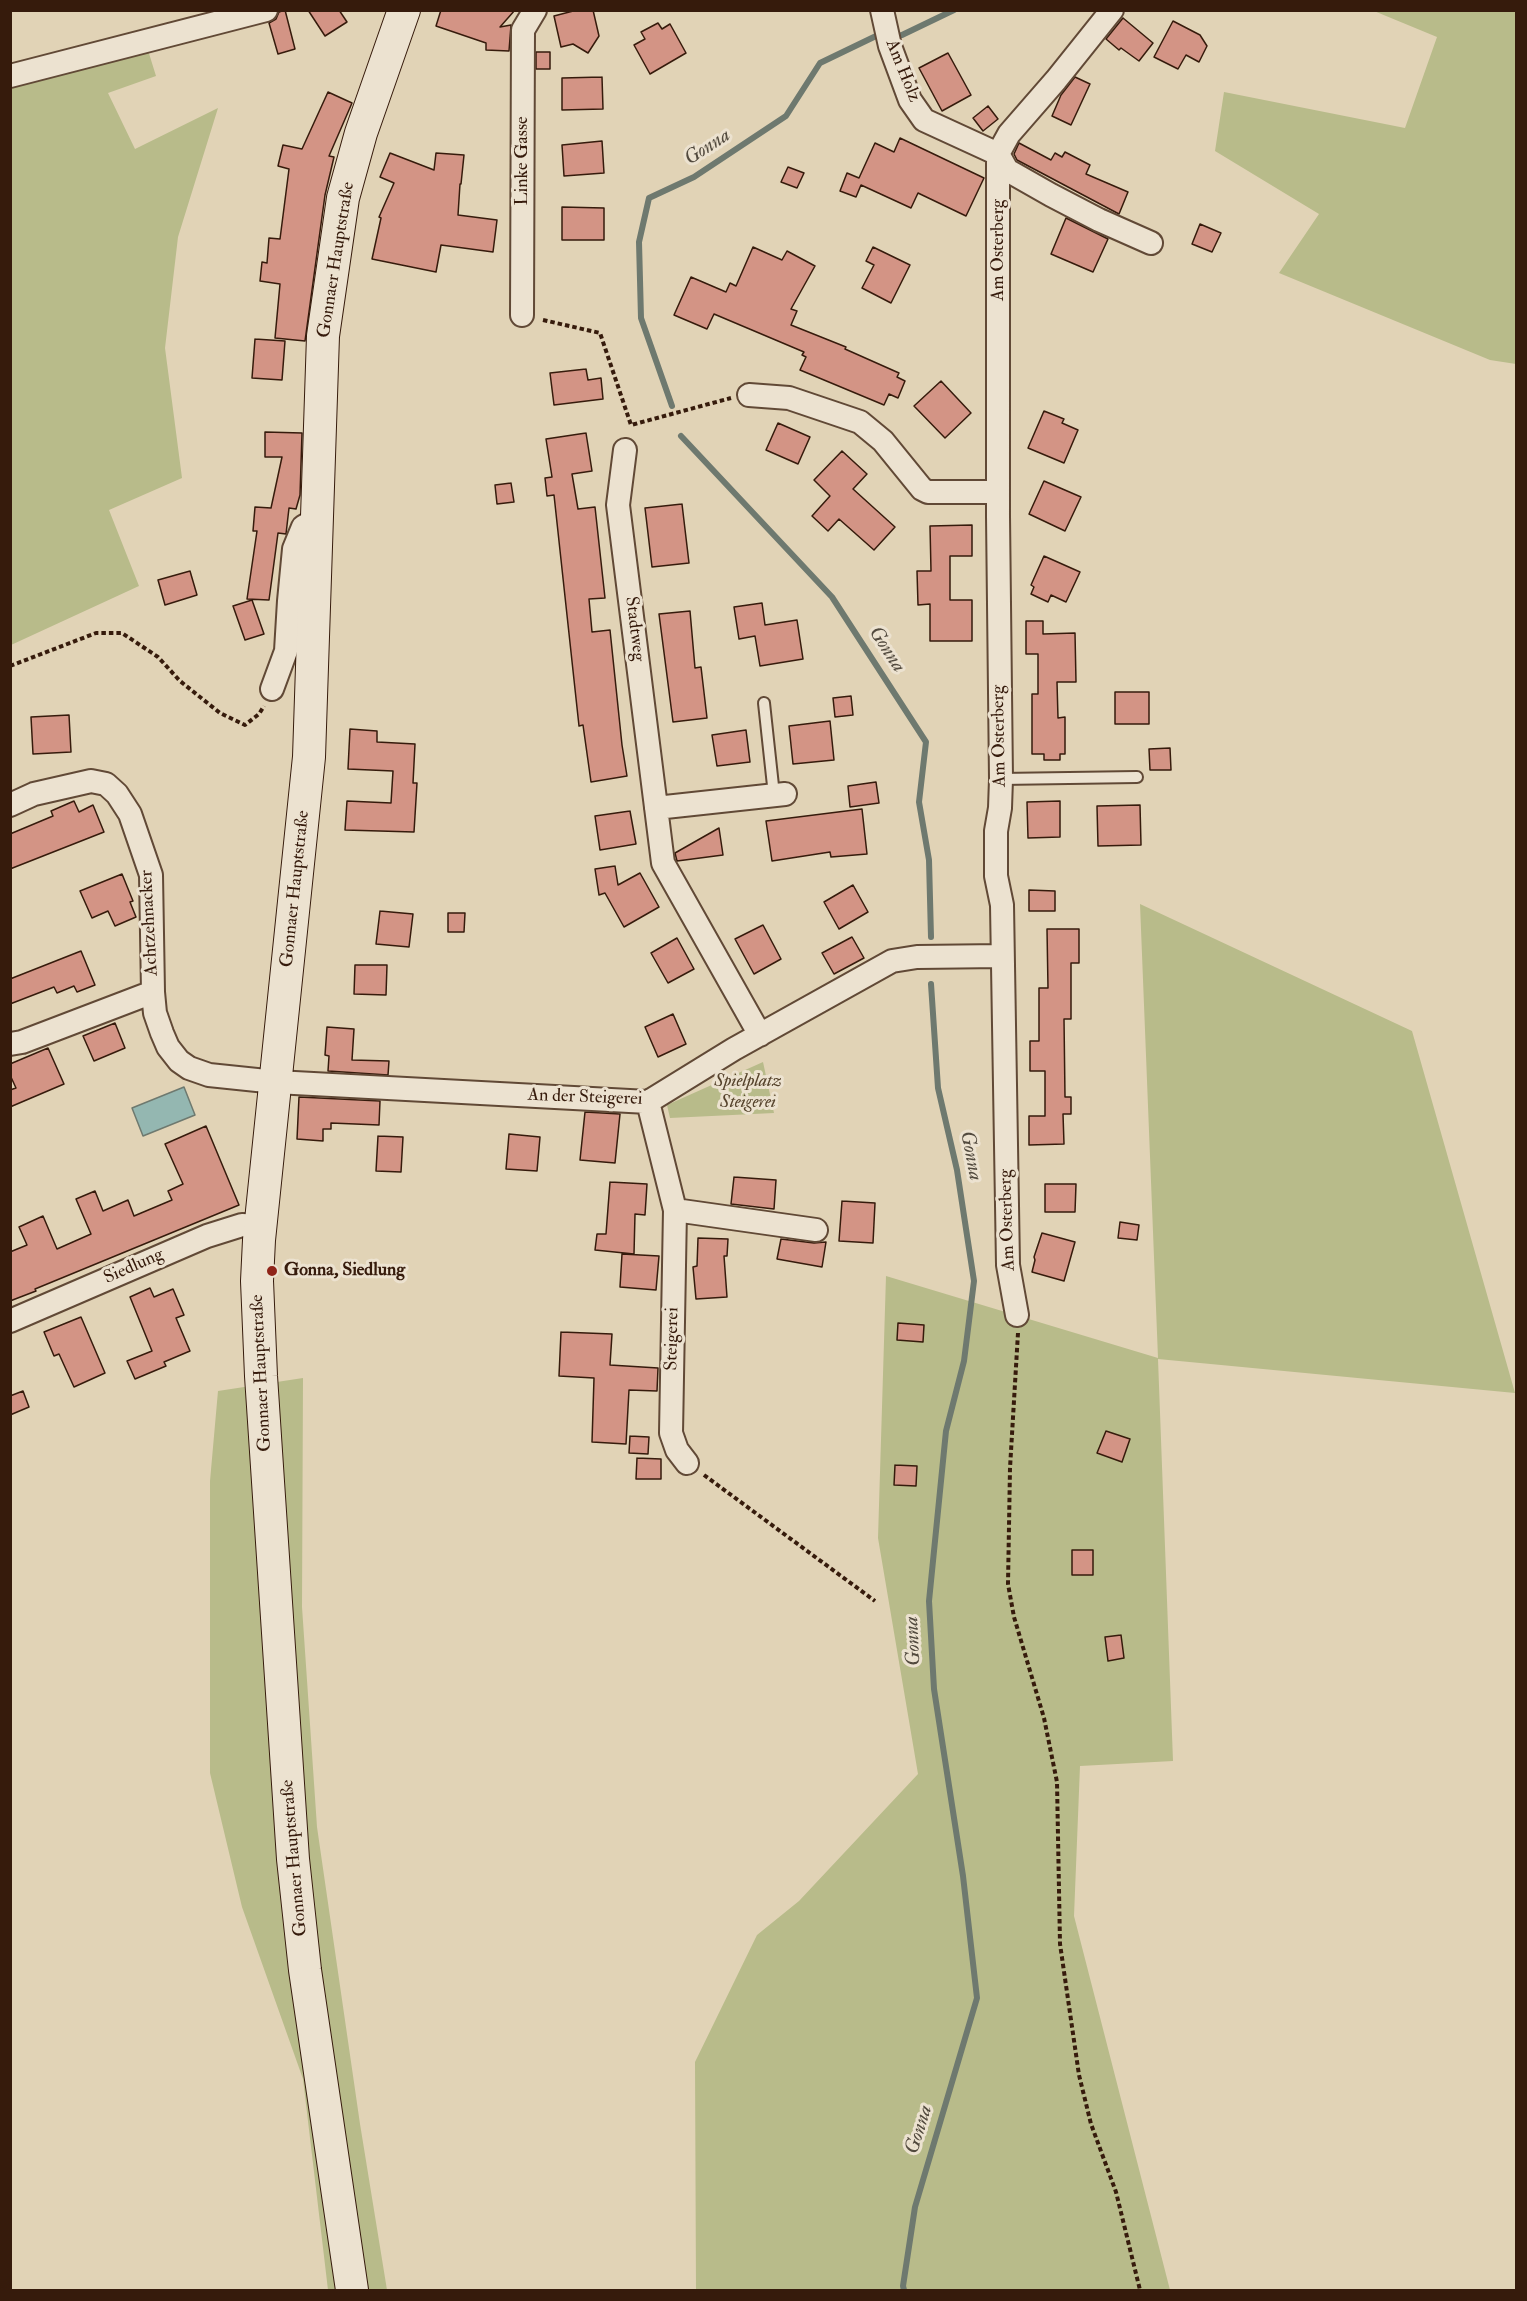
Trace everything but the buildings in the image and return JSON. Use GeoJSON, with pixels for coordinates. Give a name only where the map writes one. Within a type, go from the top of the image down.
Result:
{"type":"FeatureCollection","features":[{"type":"Feature","properties":{"kind":"main road","name":"Gonnaer Hauptstraße"},"geometry":{"type":"LineString","coordinates":[[352,2290],[304,1961],[292,1849],[259,1347],[257,1281],[309,757],[324,336],[343,198],[361,133],[404,10]]}},
{"type":"Feature","properties":{"kind":"street"},"geometry":{"type":"LineString","coordinates":[[10,76],[266,10]]}},
{"type":"Feature","properties":{"kind":"street","name":"Linke Gasse"},"geometry":{"type":"LineString","coordinates":[[522,315],[524,30],[535,10]]}},
{"type":"Feature","properties":{"kind":"street"},"geometry":{"type":"LineString","coordinates":[[998,154],[1006,138],[1113,10]]}},
{"type":"Feature","properties":{"kind":"street","name":"Am Holz"},"geometry":{"type":"LineString","coordinates":[[883,16],[890,46],[910,100],[924,120],[998,154],[1006,169],[1013,174],[1099,220],[1151,243]]}},
{"type":"Feature","properties":{"kind":"street","name":"Am Osterberg"},"geometry":{"type":"LineString","coordinates":[[998,154],[1001,779],[1000,810],[996,826],[996,883],[1002,905],[1001,956],[1008,1264],[1017,1315]]}},
{"type":"Feature","properties":{"kind":"street"},"geometry":{"type":"LineString","coordinates":[[749,395],[789,398],[860,422],[883,441],[922,489],[928,492],[998,492]]}},
{"type":"Feature","properties":{"kind":"street","name":"Stadtweg"},"geometry":{"type":"LineString","coordinates":[[626,450],[618,505],[663,863],[760,1035]]}},
{"type":"Feature","properties":{"kind":"street"},"geometry":{"type":"LineString","coordinates":[[272,689],[286,651],[294,549],[303,527],[318,518]]}},
{"type":"Feature","properties":{"kind":"street","name":"Achtzehnacker"},"geometry":{"type":"LineString","coordinates":[[10,805],[34,795],[91,781],[106,784],[117,795],[130,814],[151,875],[155,1013],[168,1047],[179,1061],[209,1076],[276,1082]]}},
{"type":"Feature","properties":{"kind":"street"},"geometry":{"type":"LineString","coordinates":[[656,808],[779,795]]}},
{"type":"Feature","properties":{"kind":"street","name":"An der Steigerei"},"geometry":{"type":"LineString","coordinates":[[276,1082],[648,1102],[760,1035],[892,961],[917,957],[1001,956]]}},
{"type":"Feature","properties":{"kind":"street","name":"Achtzehnacker"},"geometry":{"type":"LineString","coordinates":[[10,1044],[22,1042],[153,992]]}},
{"type":"Feature","properties":{"kind":"street","name":"Steigerei"},"geometry":{"type":"LineString","coordinates":[[648,1102],[675,1210],[671,1433],[677,1450],[687,1462]]}},
{"type":"Feature","properties":{"kind":"street"},"geometry":{"type":"LineString","coordinates":[[675,1210],[816,1230]]}},
{"type":"Feature","properties":{"kind":"street","name":"Siedlung"},"geometry":{"type":"LineString","coordinates":[[10,1321],[207,1236],[242,1225],[261,1226]]}},
{"type":"Feature","properties":{"kind":"lane"},"geometry":{"type":"LineString","coordinates":[[764,703],[779,795]]}},
{"type":"Feature","properties":{"kind":"lane"},"geometry":{"type":"LineString","coordinates":[[1001,779],[1137,777]]}},
{"type":"Feature","properties":{"kind":"path"},"geometry":{"type":"LineString","coordinates":[[522,315],[600,333],[631,425],[715,401],[749,395]]}},
{"type":"Feature","properties":{"kind":"path"},"geometry":{"type":"LineString","coordinates":[[10,666],[96,633],[122,633],[158,657],[180,681],[220,713],[245,725],[260,714],[272,689]]}},
{"type":"Feature","properties":{"kind":"path"},"geometry":{"type":"LineString","coordinates":[[1017,1315],[1018,1340],[1010,1468],[1008,1584],[1014,1617],[1044,1718],[1057,1782],[1060,1944],[1077,2068],[1089,2118],[1118,2199],[1140,2290]]}},
{"type":"Feature","properties":{"kind":"path"},"geometry":{"type":"LineString","coordinates":[[687,1462],[874,1601]]}},
{"type":"Feature","properties":{"kind":"green space"},"geometry":{"type":"Polygon","coordinates":[[[1374,11],[1516,11],[1516,364],[1490,360],[1279,273],[1319,214],[1215,151],[1224,92],[1405,128],[1437,37],[1374,11]]]}},
{"type":"Feature","properties":{"kind":"green space"},"geometry":{"type":"Polygon","coordinates":[[[147,47],[156,76],[108,93],[135,149],[218,108],[178,237],[165,348],[182,478],[109,510],[139,586],[11,645],[10,84],[147,47]]]}},
{"type":"Feature","properties":{"kind":"green space"},"geometry":{"type":"Polygon","coordinates":[[[1140,904],[1412,1031],[1515,1393],[1158,1359],[1173,1761],[1080,1766],[1074,1916],[1170,2290],[696,2290],[695,2062],[757,1935],[799,1901],[918,1774],[878,1538],[886,1276],[1158,1358],[1140,904]]]}},
{"type":"Feature","properties":{"kind":"green space","name":"Spielplatz Steigerei"},"geometry":{"type":"Polygon","coordinates":[[[763,1062],[774,1113],[670,1118],[667,1105],[763,1062]]]}},
{"type":"Feature","properties":{"kind":"green space"},"geometry":{"type":"Polygon","coordinates":[[[303,1378],[302,1607],[317,1827],[360,2124],[387,2290],[328,2290],[303,2079],[242,1907],[210,1773],[210,1481],[218,1391],[303,1378]]]}},
{"type":"Feature","properties":{"kind":"water"},"geometry":{"type":"Polygon","coordinates":[[[184,1087],[195,1115],[143,1136],[132,1108],[184,1087]]]}},
{"type":"Feature","properties":{"kind":"waterway","name":"Gonna"},"geometry":{"type":"LineString","coordinates":[[672,406],[641,318],[639,242],[649,198],[694,177],[786,116],[820,63],[876,36],[902,35],[954,10]]}},
{"type":"Feature","properties":{"kind":"waterway","name":"Gonna"},"geometry":{"type":"LineString","coordinates":[[681,436],[832,597],[926,742],[919,802],[929,860],[931,937]]}},
{"type":"Feature","properties":{"kind":"waterway","name":"Gonna"},"geometry":{"type":"LineString","coordinates":[[904,2290],[915,2207],[977,1998],[963,1876],[934,1689],[929,1601],[946,1431],[964,1361],[974,1281],[957,1170],[938,1088],[931,984]]}},
{"type":"Feature","properties":{"kind":"place","name":"Gonna, Siedlung"},"geometry":{"type":"Point","coordinates":[272,1271]}}]}
